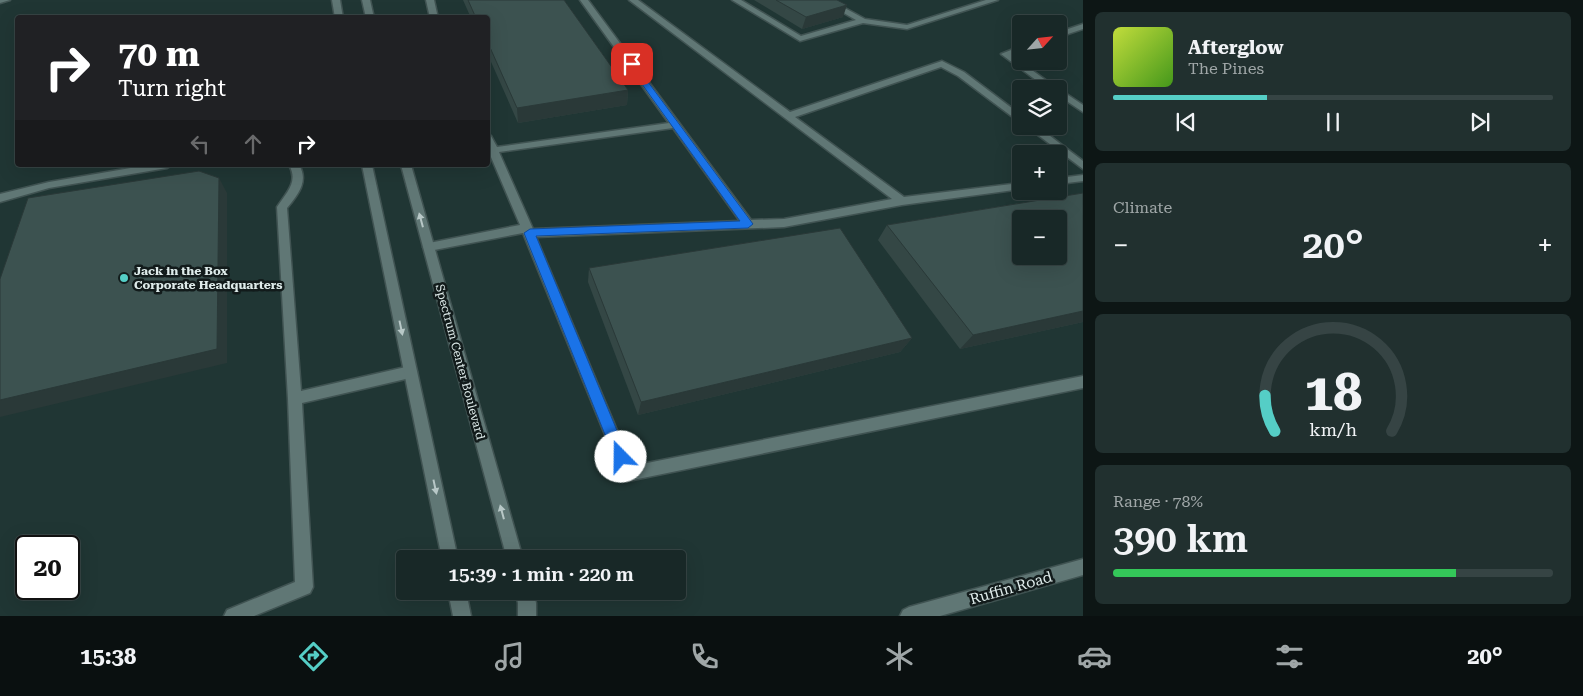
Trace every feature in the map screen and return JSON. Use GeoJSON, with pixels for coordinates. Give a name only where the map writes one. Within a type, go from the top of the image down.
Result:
{"type":"FeatureCollection","features":[{"type":"Feature","properties":{"kind":"street"},"geometry":{"type":"LineString","coordinates":[[0,1],[6,0]]}},
{"type":"Feature","properties":{"kind":"street"},"geometry":{"type":"LineString","coordinates":[[336,0],[338,15]]}},
{"type":"Feature","properties":{"kind":"street"},"geometry":{"type":"LineString","coordinates":[[366,0],[369,15]]}},
{"type":"Feature","properties":{"kind":"street"},"geometry":{"type":"LineString","coordinates":[[430,0],[433,15]]}},
{"type":"Feature","properties":{"kind":"street"},"geometry":{"type":"LineString","coordinates":[[584,0],[748,224]]}},
{"type":"Feature","properties":{"kind":"street"},"geometry":{"type":"LineString","coordinates":[[633,0],[902,201]]}},
{"type":"Feature","properties":{"kind":"street"},"geometry":{"type":"LineString","coordinates":[[736,0],[800,40],[863,21]]}},
{"type":"Feature","properties":{"kind":"street"},"geometry":{"type":"LineString","coordinates":[[825,0],[863,21],[907,27],[994,0]]}},
{"type":"Feature","properties":{"kind":"street"},"geometry":{"type":"LineString","coordinates":[[1068,32],[1083,26]]}},
{"type":"Feature","properties":{"kind":"street"},"geometry":{"type":"LineString","coordinates":[[1012,51],[1005,54],[1012,59]]}},
{"type":"Feature","properties":{"kind":"street"},"geometry":{"type":"LineString","coordinates":[[788,116],[942,64],[962,74],[1012,112]]}},
{"type":"Feature","properties":{"kind":"street"},"geometry":{"type":"LineString","coordinates":[[1027,70],[1041,80]]}},
{"type":"Feature","properties":{"kind":"street"},"geometry":{"type":"LineString","coordinates":[[1067,98],[1083,109]]}},
{"type":"Feature","properties":{"kind":"street"},"geometry":{"type":"LineString","coordinates":[[676,125],[490,144],[528,230],[628,474],[1083,382]]}},
{"type":"Feature","properties":{"kind":"street"},"geometry":{"type":"LineString","coordinates":[[1043,135],[1083,166]]}},
{"type":"Feature","properties":{"kind":"street"},"geometry":{"type":"LineString","coordinates":[[0,198],[49,185],[155,167]]}},
{"type":"Feature","properties":{"kind":"street"},"geometry":{"type":"LineString","coordinates":[[234,616],[304,587],[295,399],[282,206],[294,193],[299,180],[295,167]]}},
{"type":"Feature","properties":{"kind":"street"},"geometry":{"type":"LineString","coordinates":[[367,167],[448,550]]}},
{"type":"Feature","properties":{"kind":"street","name":"Spectrum Center Boulevard"},"geometry":{"type":"LineString","coordinates":[[407,167],[513,550]]}},
{"type":"Feature","properties":{"kind":"street"},"geometry":{"type":"LineString","coordinates":[[1067,180],[1083,178]]}},
{"type":"Feature","properties":{"kind":"street"},"geometry":{"type":"LineString","coordinates":[[429,247],[528,230],[784,223],[902,201],[1012,187]]}},
{"type":"Feature","properties":{"kind":"street"},"geometry":{"type":"LineString","coordinates":[[295,399],[410,372]]}},
{"type":"Feature","properties":{"kind":"street","name":"Ruffin Road"},"geometry":{"type":"LineString","coordinates":[[909,616],[1083,567]]}},
{"type":"Feature","properties":{"kind":"street"},"geometry":{"type":"LineString","coordinates":[[459,600],[462,616]]}},
{"type":"Feature","properties":{"kind":"street"},"geometry":{"type":"LineString","coordinates":[[526,600],[527,616]]}},
{"type":"Feature","properties":{"kind":"building"},"geometry":{"type":"Polygon","coordinates":[[[468,0],[564,0],[628,90],[517,108],[490,47],[490,15],[475,15],[468,0]]]}},
{"type":"Feature","properties":{"kind":"building"},"geometry":{"type":"Polygon","coordinates":[[[776,0],[837,0],[847,5],[806,17],[776,0]]]}},
{"type":"Feature","properties":{"kind":"building","name":"Jack in the Box Corporate Headquarters"},"geometry":{"type":"Polygon","coordinates":[[[199,171],[219,178],[217,349],[0,400],[0,279],[28,198],[199,171]]]}},
{"type":"Feature","properties":{"kind":"building"},"geometry":{"type":"Polygon","coordinates":[[[1083,193],[1083,311],[973,335],[887,225],[1040,200],[1067,200],[1067,196],[1083,193]]]}},
{"type":"Feature","properties":{"kind":"building"},"geometry":{"type":"Polygon","coordinates":[[[840,228],[912,338],[641,402],[589,268],[840,228]]]}},
{"type":"Feature","properties":{"kind":"place","name":"Jack in the Box Corporate Headquarters"},"geometry":{"type":"Point","coordinates":[124,278]}},
{"type":"Feature","properties":{"kind":"route"},"geometry":{"type":"LineString","coordinates":[[621,457],[530,233],[748,224],[632,64]]}}]}
